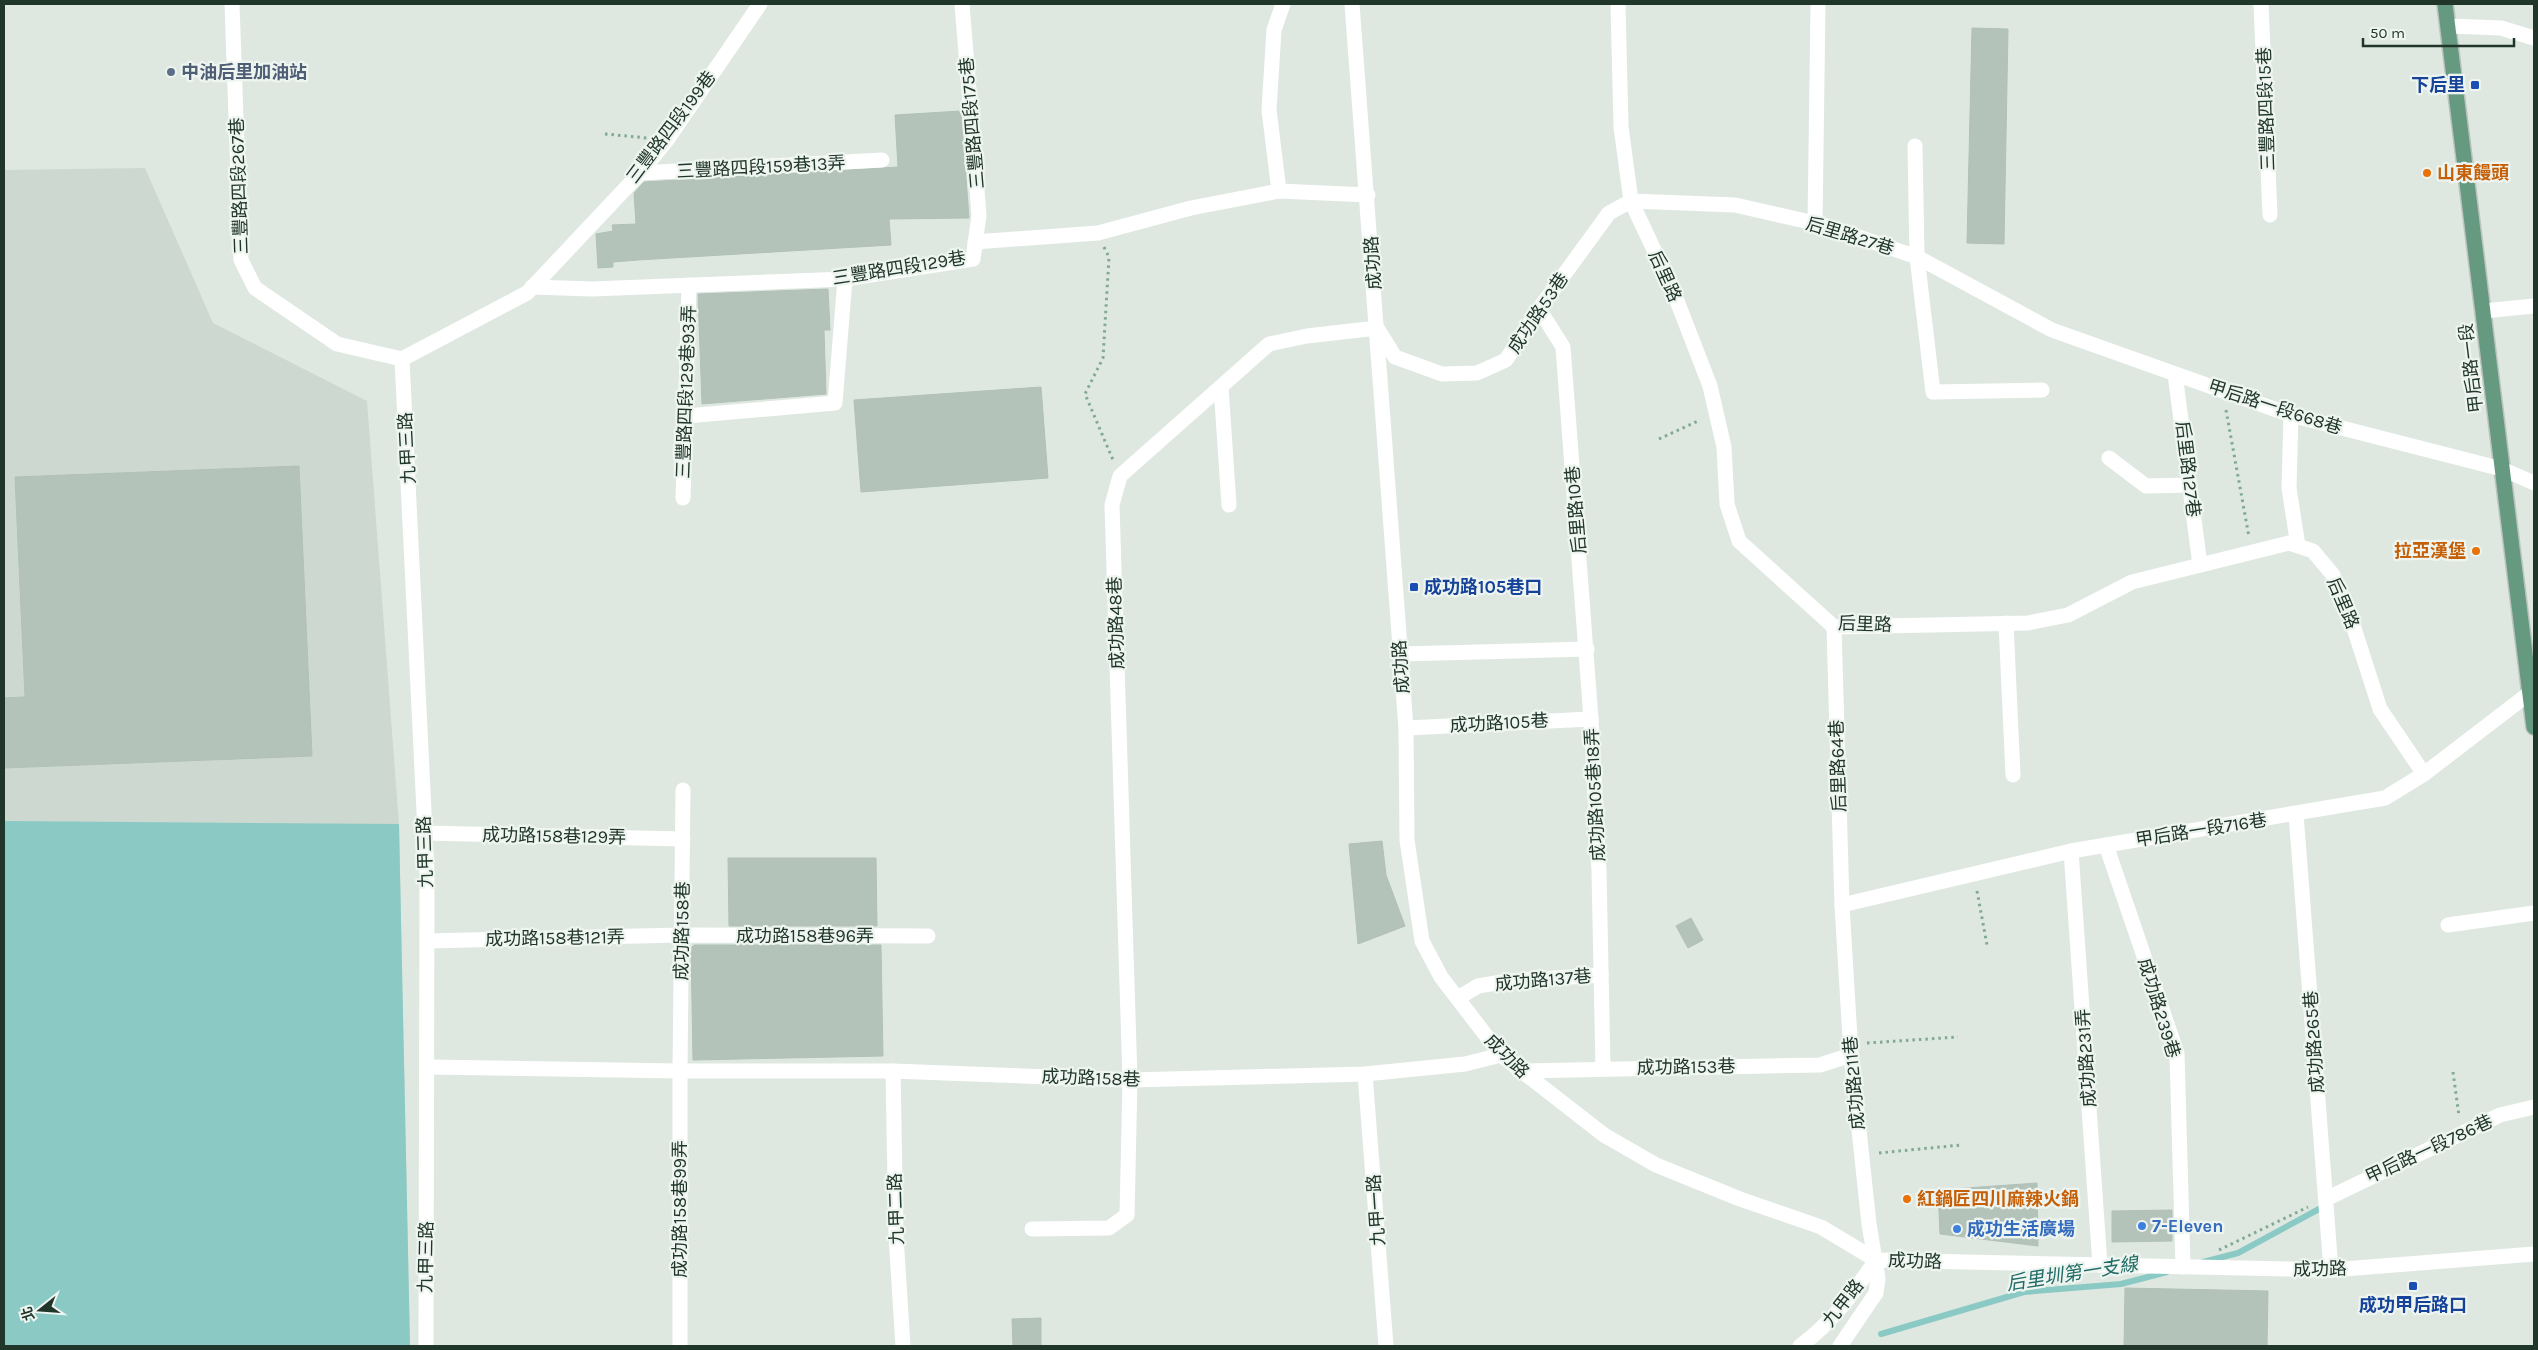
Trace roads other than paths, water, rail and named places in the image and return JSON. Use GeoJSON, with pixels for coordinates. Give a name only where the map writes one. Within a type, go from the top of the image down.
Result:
{"type":"FeatureCollection","features":[{"type":"Feature","properties":{"kind":"main road","name":"甲后路一段"},"geometry":{"type":"LineString","coordinates":[[2446,4],[2534,728]]}},
{"type":"Feature","properties":{"kind":"street","name":"三豐路四段267巷"},"geometry":{"type":"LineString","coordinates":[[232,4],[241,260],[255,288],[337,344],[402,359]]}},
{"type":"Feature","properties":{"kind":"street","name":"三豐路四段199巷"},"geometry":{"type":"LineString","coordinates":[[402,359],[527,293],[640,173],[667,140],[760,4]]}},
{"type":"Feature","properties":{"kind":"street","name":"三豐路四段175巷"},"geometry":{"type":"LineString","coordinates":[[962,4],[979,215],[976,242]]}},
{"type":"Feature","properties":{"kind":"street"},"geometry":{"type":"LineString","coordinates":[[1279,192],[1269,110],[1274,30],[1283,4]]}},
{"type":"Feature","properties":{"kind":"street","name":"成功路"},"geometry":{"type":"LineString","coordinates":[[1352,4],[1368,195],[1406,728],[1407,840],[1422,941],[1441,976],[1501,1055],[1519,1071],[1604,1135],[1656,1165],[1740,1199],[1821,1227],[1876,1260],[2331,1270],[2534,1254]]}},
{"type":"Feature","properties":{"kind":"street","name":"后里路"},"geometry":{"type":"LineString","coordinates":[[1618,4],[1621,127],[1631,201],[1672,288],[1710,386],[1724,447],[1727,504],[1739,541],[1834,627],[2028,623],[2068,615],[2132,582],[2289,543],[2313,551],[2333,575],[2354,625],[2380,710],[2424,774]]}},
{"type":"Feature","properties":{"kind":"street"},"geometry":{"type":"LineString","coordinates":[[1815,224],[1818,4]]}},
{"type":"Feature","properties":{"kind":"street","name":"三豐路四段15巷"},"geometry":{"type":"LineString","coordinates":[[2261,4],[2270,215]]}},
{"type":"Feature","properties":{"kind":"street"},"geometry":{"type":"LineString","coordinates":[[2449,26],[2501,28],[2534,38]]}},
{"type":"Feature","properties":{"kind":"street"},"geometry":{"type":"LineString","coordinates":[[1915,146],[1917,257],[1933,392],[2042,390]]}},
{"type":"Feature","properties":{"kind":"street","name":"三豐路四段159巷13弄"},"geometry":{"type":"LineString","coordinates":[[640,173],[882,160]]}},
{"type":"Feature","properties":{"kind":"street","name":"三豐路四段129巷"},"geometry":{"type":"LineString","coordinates":[[532,288],[592,289],[846,279],[973,259],[976,242],[1098,233],[1191,208],[1279,192],[1368,195]]}},
{"type":"Feature","properties":{"kind":"street","name":"后里路27巷"},"geometry":{"type":"LineString","coordinates":[[1631,201],[1735,205],[1815,224],[1917,257],[2052,330]]}},
{"type":"Feature","properties":{"kind":"street","name":"成功路53巷"},"geometry":{"type":"LineString","coordinates":[[1377,328],[1395,357],[1442,374],[1477,373],[1506,360],[1538,309],[1609,213],[1631,201]]}},
{"type":"Feature","properties":{"kind":"street"},"geometry":{"type":"LineString","coordinates":[[686,416],[835,403],[846,279]]}},
{"type":"Feature","properties":{"kind":"street","name":"三豐路四段129巷93弄"},"geometry":{"type":"LineString","coordinates":[[683,498],[689,285]]}},
{"type":"Feature","properties":{"kind":"street"},"geometry":{"type":"LineString","coordinates":[[2483,311],[2534,306]]}},
{"type":"Feature","properties":{"kind":"street","name":"后里路10巷"},"geometry":{"type":"LineString","coordinates":[[1538,309],[1563,347],[1591,719]]}},
{"type":"Feature","properties":{"kind":"street"},"geometry":{"type":"LineString","coordinates":[[1229,505],[1221,387],[1269,344],[1307,336],[1377,328]]}},
{"type":"Feature","properties":{"kind":"street","name":"甲后路一段668巷"},"geometry":{"type":"LineString","coordinates":[[2052,330],[2291,415],[2502,470],[2534,483]]}},
{"type":"Feature","properties":{"kind":"street","name":"九甲三路"},"geometry":{"type":"LineString","coordinates":[[402,359],[425,833],[428,941],[426,1346]]}},
{"type":"Feature","properties":{"kind":"street","name":"后里路127巷"},"geometry":{"type":"LineString","coordinates":[[2175,374],[2200,565]]}},
{"type":"Feature","properties":{"kind":"street","name":"成功路48巷"},"geometry":{"type":"LineString","coordinates":[[1032,1230],[1110,1228],[1128,1215],[1130,1080],[1112,505],[1120,476],[1221,387]]}},
{"type":"Feature","properties":{"kind":"street"},"geometry":{"type":"LineString","coordinates":[[2291,415],[2289,488],[2298,546]]}},
{"type":"Feature","properties":{"kind":"street"},"geometry":{"type":"LineString","coordinates":[[2109,458],[2146,486],[2190,484]]}},
{"type":"Feature","properties":{"kind":"street"},"geometry":{"type":"LineString","coordinates":[[2006,623],[2013,775]]}},
{"type":"Feature","properties":{"kind":"street","name":"后里路64巷"},"geometry":{"type":"LineString","coordinates":[[1834,627],[1842,904]]}},
{"type":"Feature","properties":{"kind":"street"},"geometry":{"type":"LineString","coordinates":[[1401,654],[1587,649]]}},
{"type":"Feature","properties":{"kind":"street","name":"甲后路一段716巷"},"geometry":{"type":"LineString","coordinates":[[1842,904],[2071,851],[2385,798],[2424,774],[2531,692]]}},
{"type":"Feature","properties":{"kind":"street","name":"成功路105巷"},"geometry":{"type":"LineString","coordinates":[[1406,728],[1591,719]]}},
{"type":"Feature","properties":{"kind":"street","name":"成功路105巷18弄"},"geometry":{"type":"LineString","coordinates":[[1591,719],[1599,871],[1604,1068]]}},
{"type":"Feature","properties":{"kind":"street","name":"成功路158巷"},"geometry":{"type":"LineString","coordinates":[[680,1071],[683,790]]}},
{"type":"Feature","properties":{"kind":"street","name":"成功路265巷"},"geometry":{"type":"LineString","coordinates":[[2296,814],[2331,1270]]}},
{"type":"Feature","properties":{"kind":"street","name":"成功路158巷129弄"},"geometry":{"type":"LineString","coordinates":[[425,833],[683,839]]}},
{"type":"Feature","properties":{"kind":"street","name":"成功路239巷"},"geometry":{"type":"LineString","coordinates":[[2106,845],[2177,1053],[2183,1267]]}},
{"type":"Feature","properties":{"kind":"street","name":"成功路231弄"},"geometry":{"type":"LineString","coordinates":[[2071,851],[2100,1265]]}},
{"type":"Feature","properties":{"kind":"street","name":"成功路211巷"},"geometry":{"type":"LineString","coordinates":[[1842,904],[1851,1050],[1861,1155],[1869,1224],[1876,1260]]}},
{"type":"Feature","properties":{"kind":"street"},"geometry":{"type":"LineString","coordinates":[[2448,925],[2534,913]]}},
{"type":"Feature","properties":{"kind":"street","name":"成功路158巷121弄"},"geometry":{"type":"LineString","coordinates":[[428,941],[682,935]]}},
{"type":"Feature","properties":{"kind":"street","name":"成功路158巷96弄"},"geometry":{"type":"LineString","coordinates":[[682,935],[928,936]]}},
{"type":"Feature","properties":{"kind":"street","name":"成功路137巷"},"geometry":{"type":"LineString","coordinates":[[1458,998],[1478,986],[1508,981],[1601,975]]}},
{"type":"Feature","properties":{"kind":"street","name":"成功路153巷"},"geometry":{"type":"LineString","coordinates":[[1519,1071],[1820,1065],[1851,1050]]}},
{"type":"Feature","properties":{"kind":"street","name":"成功路158巷"},"geometry":{"type":"LineString","coordinates":[[428,1067],[680,1071],[893,1071],[1130,1080],[1365,1074],[1465,1064],[1501,1055]]}},
{"type":"Feature","properties":{"kind":"street","name":"成功路158巷99弄"},"geometry":{"type":"LineString","coordinates":[[680,1071],[680,1346]]}},
{"type":"Feature","properties":{"kind":"street","name":"九甲二路"},"geometry":{"type":"LineString","coordinates":[[893,1071],[896,1236],[903,1346]]}},
{"type":"Feature","properties":{"kind":"street","name":"九甲一路"},"geometry":{"type":"LineString","coordinates":[[1365,1074],[1386,1346]]}},
{"type":"Feature","properties":{"kind":"street","name":"甲后路一段786巷"},"geometry":{"type":"LineString","coordinates":[[2326,1198],[2500,1115],[2534,1106]]}},
{"type":"Feature","properties":{"kind":"street","name":"九甲路"},"geometry":{"type":"LineString","coordinates":[[1800,1346],[1822,1330],[1852,1295],[1876,1260]]}},
{"type":"Feature","properties":{"kind":"street","name":"九甲路"},"geometry":{"type":"LineString","coordinates":[[1840,1346],[1876,1293],[1878,1278],[1876,1260]]}},
{"type":"Feature","properties":{"kind":"water"},"geometry":{"type":"Polygon","coordinates":[[[4,821],[399,824],[410,1346],[4,1346],[4,821]]]}},
{"type":"Feature","properties":{"kind":"waterway","name":"后里圳第一支線"},"geometry":{"type":"LineString","coordinates":[[2203,1262],[2238,1253],[2319,1209]]}},
{"type":"Feature","properties":{"kind":"waterway","name":"后里圳第一支線"},"geometry":{"type":"LineString","coordinates":[[1881,1334],[2024,1292],[2121,1284],[2167,1272]]}},
{"type":"Feature","properties":{"kind":"place","name":"中油后里加油站"},"geometry":{"type":"Point","coordinates":[171,72]}},
{"type":"Feature","properties":{"kind":"place","name":"下后里"},"geometry":{"type":"Point","coordinates":[2475,85]}},
{"type":"Feature","properties":{"kind":"place","name":"山東饅頭"},"geometry":{"type":"Point","coordinates":[2427,173]}},
{"type":"Feature","properties":{"kind":"place","name":"拉亞漢堡"},"geometry":{"type":"Point","coordinates":[2476,551]}},
{"type":"Feature","properties":{"kind":"place","name":"成功路105巷口"},"geometry":{"type":"Point","coordinates":[1414,587]}},
{"type":"Feature","properties":{"kind":"place","name":"紅鍋匠四川麻辣火鍋"},"geometry":{"type":"Point","coordinates":[1907,1199]}},
{"type":"Feature","properties":{"kind":"place","name":"7-Eleven"},"geometry":{"type":"Point","coordinates":[2142,1226]}},
{"type":"Feature","properties":{"kind":"place","name":"成功生活廣場"},"geometry":{"type":"Point","coordinates":[1957,1229]}},
{"type":"Feature","properties":{"kind":"place","name":"成功甲后路口"},"geometry":{"type":"Point","coordinates":[2413,1286]}}]}
